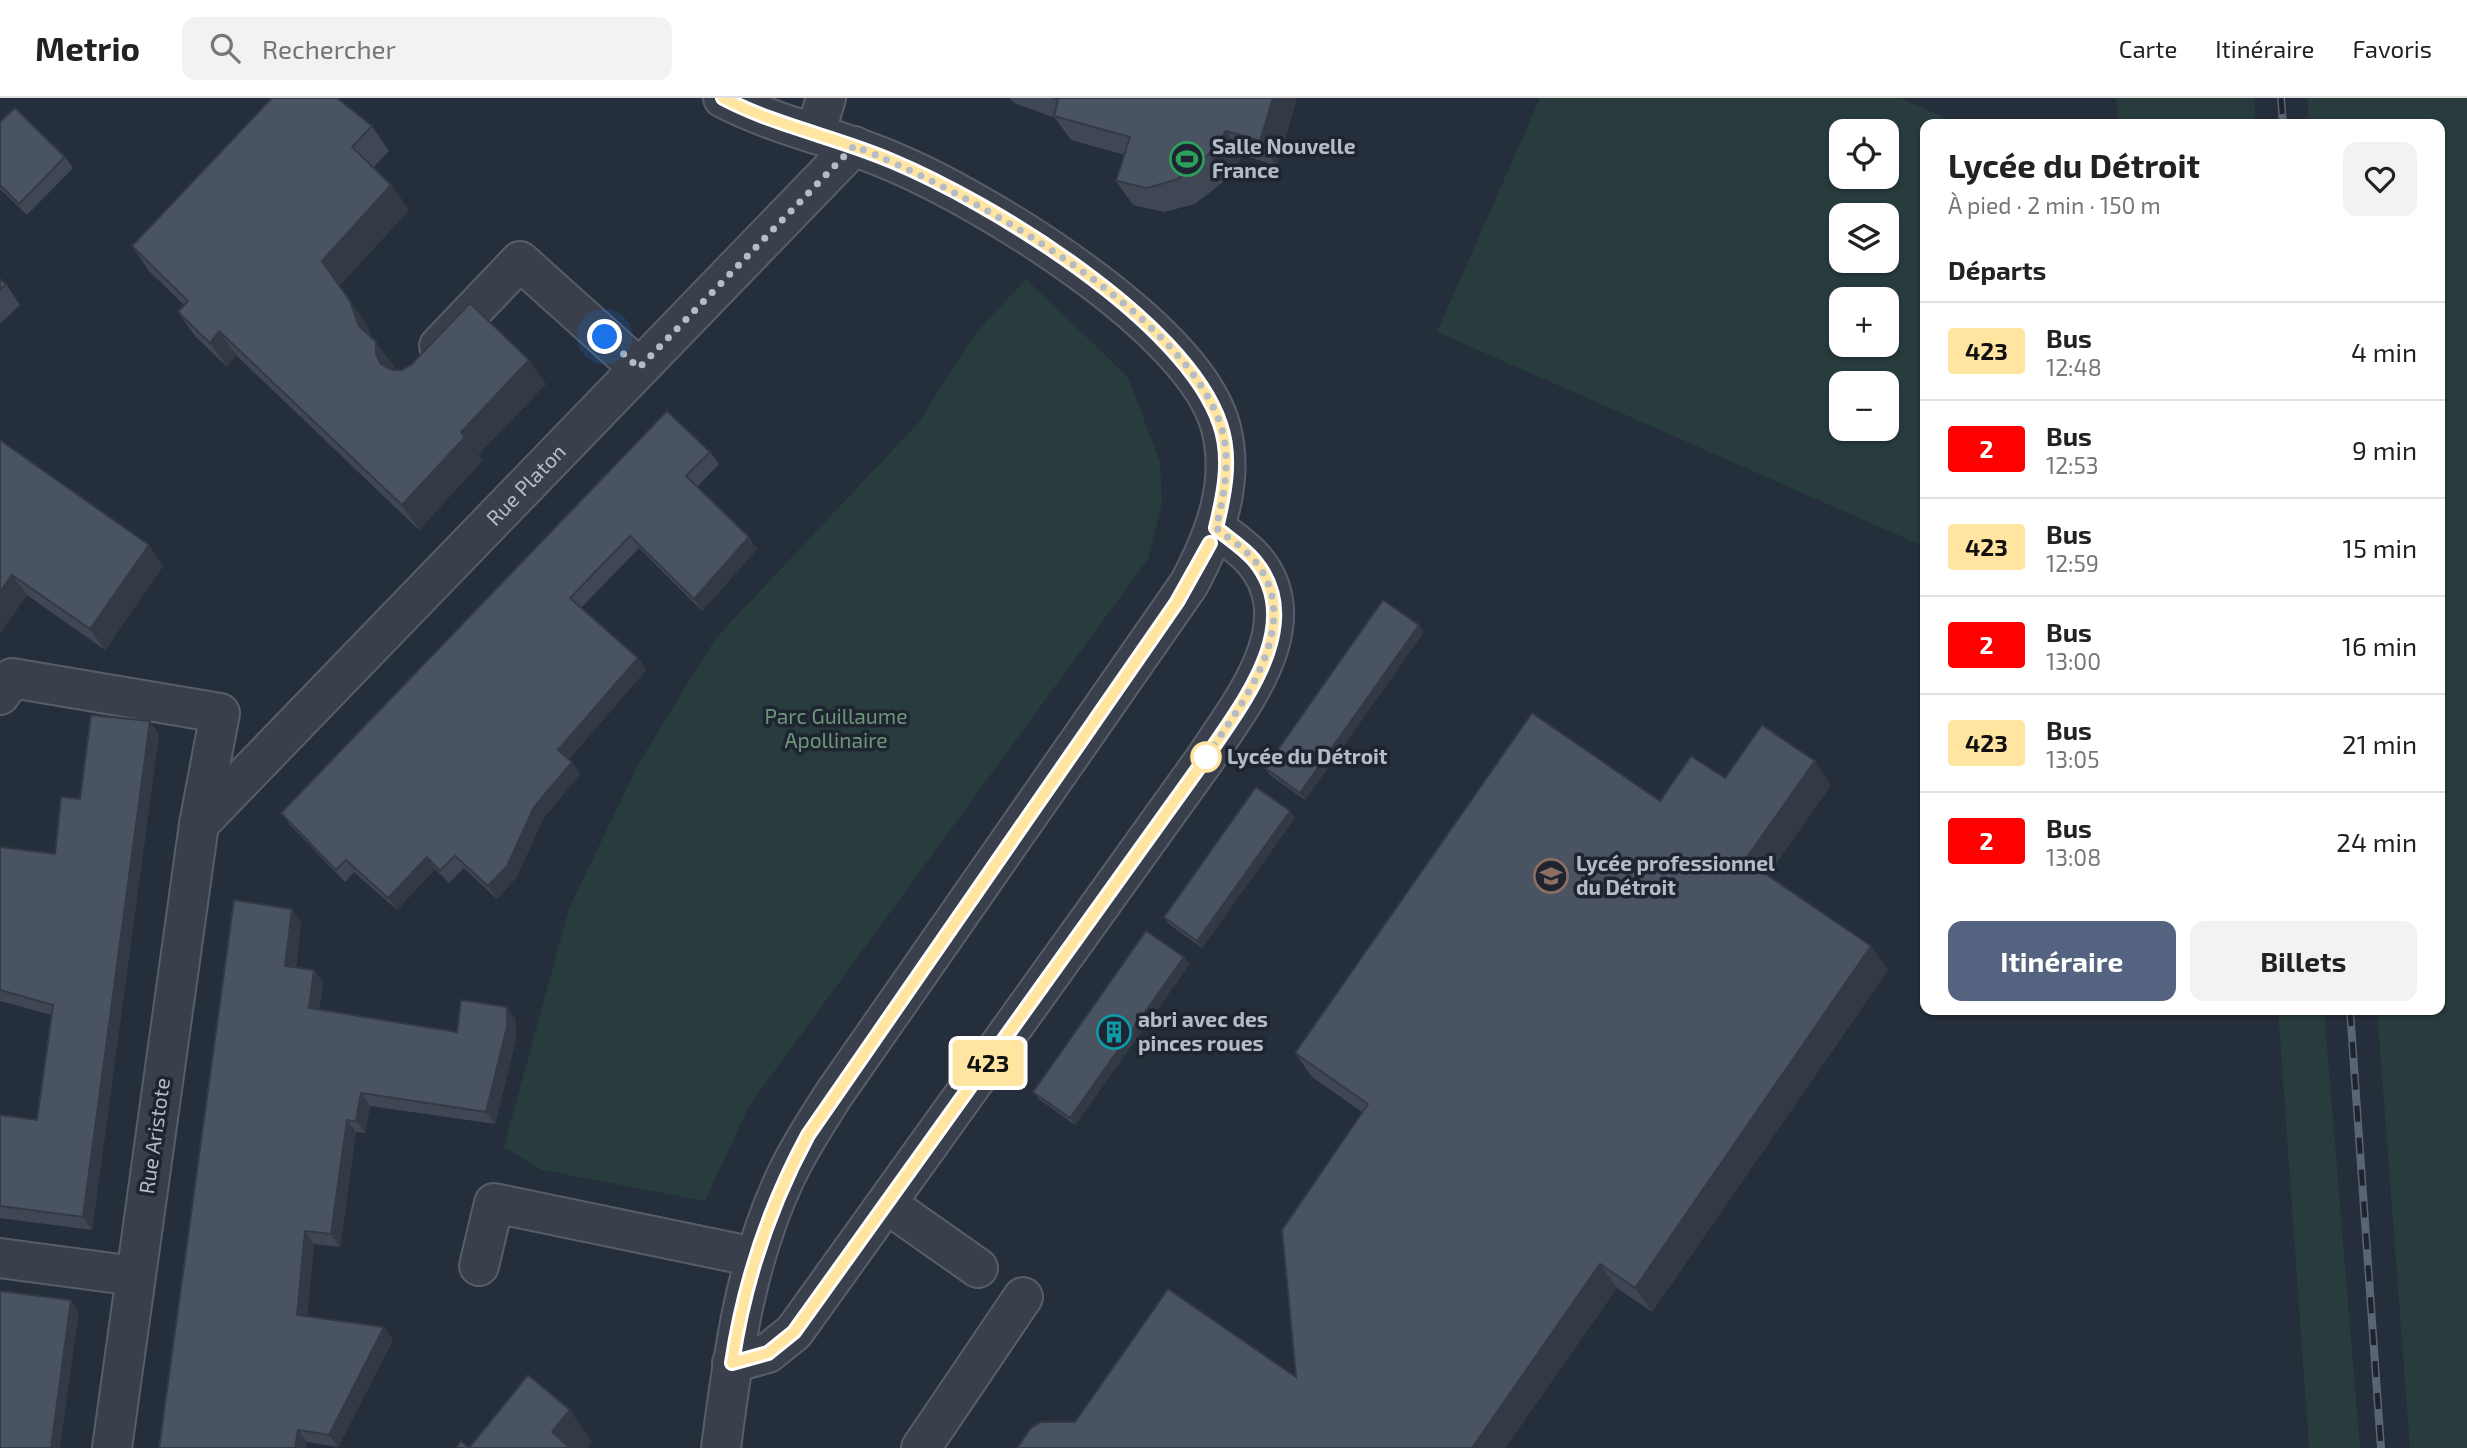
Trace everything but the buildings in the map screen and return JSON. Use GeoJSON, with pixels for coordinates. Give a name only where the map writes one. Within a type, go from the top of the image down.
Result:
{"type":"FeatureCollection","features":[{"type":"Feature","properties":{"kind":"street"},"geometry":{"type":"LineString","coordinates":[[721,1448],[740,1313],[755,1257],[786,1175],[808,1135],[1177,602],[1216,528],[1226,474],[1226,453],[1221,426],[1199,384],[1158,335],[1064,260],[1004,219],[905,167],[854,146],[762,116],[723,98]]}},
{"type":"Feature","properties":{"kind":"street"},"geometry":{"type":"LineString","coordinates":[[815,134],[826,98]]}},
{"type":"Feature","properties":{"kind":"street","name":"Rue Platon"},"geometry":{"type":"LineString","coordinates":[[200,824],[854,146]]}},
{"type":"Feature","properties":{"kind":"street"},"geometry":{"type":"LineString","coordinates":[[414,373],[520,261],[639,368]]}},
{"type":"Feature","properties":{"kind":"street"},"geometry":{"type":"LineString","coordinates":[[732,1363],[768,1353],[788,1338],[1205,759],[1254,684],[1271,640],[1272,604],[1269,586],[1253,558],[1216,528]]}},
{"type":"Feature","properties":{"kind":"street","name":"Rue Aristote"},"geometry":{"type":"LineString","coordinates":[[0,695],[12,678],[219,713],[200,824],[112,1448]]}},
{"type":"Feature","properties":{"kind":"street"},"geometry":{"type":"LineString","coordinates":[[479,1266],[494,1203],[755,1257]]}},
{"type":"Feature","properties":{"kind":"street"},"geometry":{"type":"LineString","coordinates":[[887,1204],[978,1268]]}},
{"type":"Feature","properties":{"kind":"street"},"geometry":{"type":"LineString","coordinates":[[0,1258],[135,1276]]}},
{"type":"Feature","properties":{"kind":"street"},"geometry":{"type":"LineString","coordinates":[[921,1448],[1023,1297]]}},
{"type":"Feature","properties":{"kind":"green space"},"geometry":{"type":"Polygon","coordinates":[[[1540,98],[1900,98],[1948,119],[1920,119],[1920,545],[1437,332],[1540,98]]]}},
{"type":"Feature","properties":{"kind":"green space"},"geometry":{"type":"Polygon","coordinates":[[[2116,98],[2254,98],[2256,119],[2118,119],[2116,98]]]}},
{"type":"Feature","properties":{"kind":"green space"},"geometry":{"type":"Polygon","coordinates":[[[2307,98],[2467,98],[2467,1448],[2410,1448],[2377,1015],[2445,1015],[2445,119],[2309,119],[2307,98]]]}},
{"type":"Feature","properties":{"kind":"green space","name":"Parc Guillaume Apollinaire"},"geometry":{"type":"Polygon","coordinates":[[[1026,279],[1128,377],[1160,462],[1162,503],[1148,559],[749,1106],[705,1201],[542,1170],[504,1147],[569,908],[640,761],[715,639],[918,423],[975,334],[1026,279]]]}},
{"type":"Feature","properties":{"kind":"green space"},"geometry":{"type":"Polygon","coordinates":[[[2278,1015],[2324,1015],[2360,1448],[2309,1448],[2278,1015]]]}},
{"type":"Feature","properties":{"kind":"railway"},"geometry":{"type":"LineString","coordinates":[[2281,98],[2283,119]]}},
{"type":"Feature","properties":{"kind":"railway"},"geometry":{"type":"LineString","coordinates":[[2350,1015],[2381,1448]]}},
{"type":"Feature","properties":{"kind":"bus line","name":"423"},"geometry":{"type":"LineString","coordinates":[[723,98],[762,116],[893,161],[986,208],[1064,260],[1158,335],[1199,384],[1221,426],[1226,453],[1226,474],[1216,528],[1253,558],[1263,573],[1269,586],[1273,622],[1266,658],[1254,684],[1205,759],[794,1332],[768,1353],[732,1363],[740,1313],[755,1257],[786,1175],[808,1135],[1177,602],[1210,543]]}},
{"type":"Feature","properties":{"kind":"place","name":"Salle Nouvelle France"},"geometry":{"type":"Point","coordinates":[1187,159]}},
{"type":"Feature","properties":{"kind":"place","name":"Lycée du Détroit"},"geometry":{"type":"Point","coordinates":[1206,757]}},
{"type":"Feature","properties":{"kind":"place","name":"Lycée professionnel du Détroit"},"geometry":{"type":"Point","coordinates":[1551,876]}},
{"type":"Feature","properties":{"kind":"place","name":"abri avec des pinces roues"},"geometry":{"type":"Point","coordinates":[1114,1032]}},
{"type":"Feature","properties":{"kind":"route"},"geometry":{"type":"LineString","coordinates":[[605,337],[639,368],[854,146],[940,184],[1022,230],[1108,293],[1158,335],[1199,384],[1221,426],[1226,453],[1226,474],[1216,528],[1253,558],[1263,573],[1269,586],[1273,622],[1266,658],[1254,684],[1205,759],[1206,757]]}}]}
